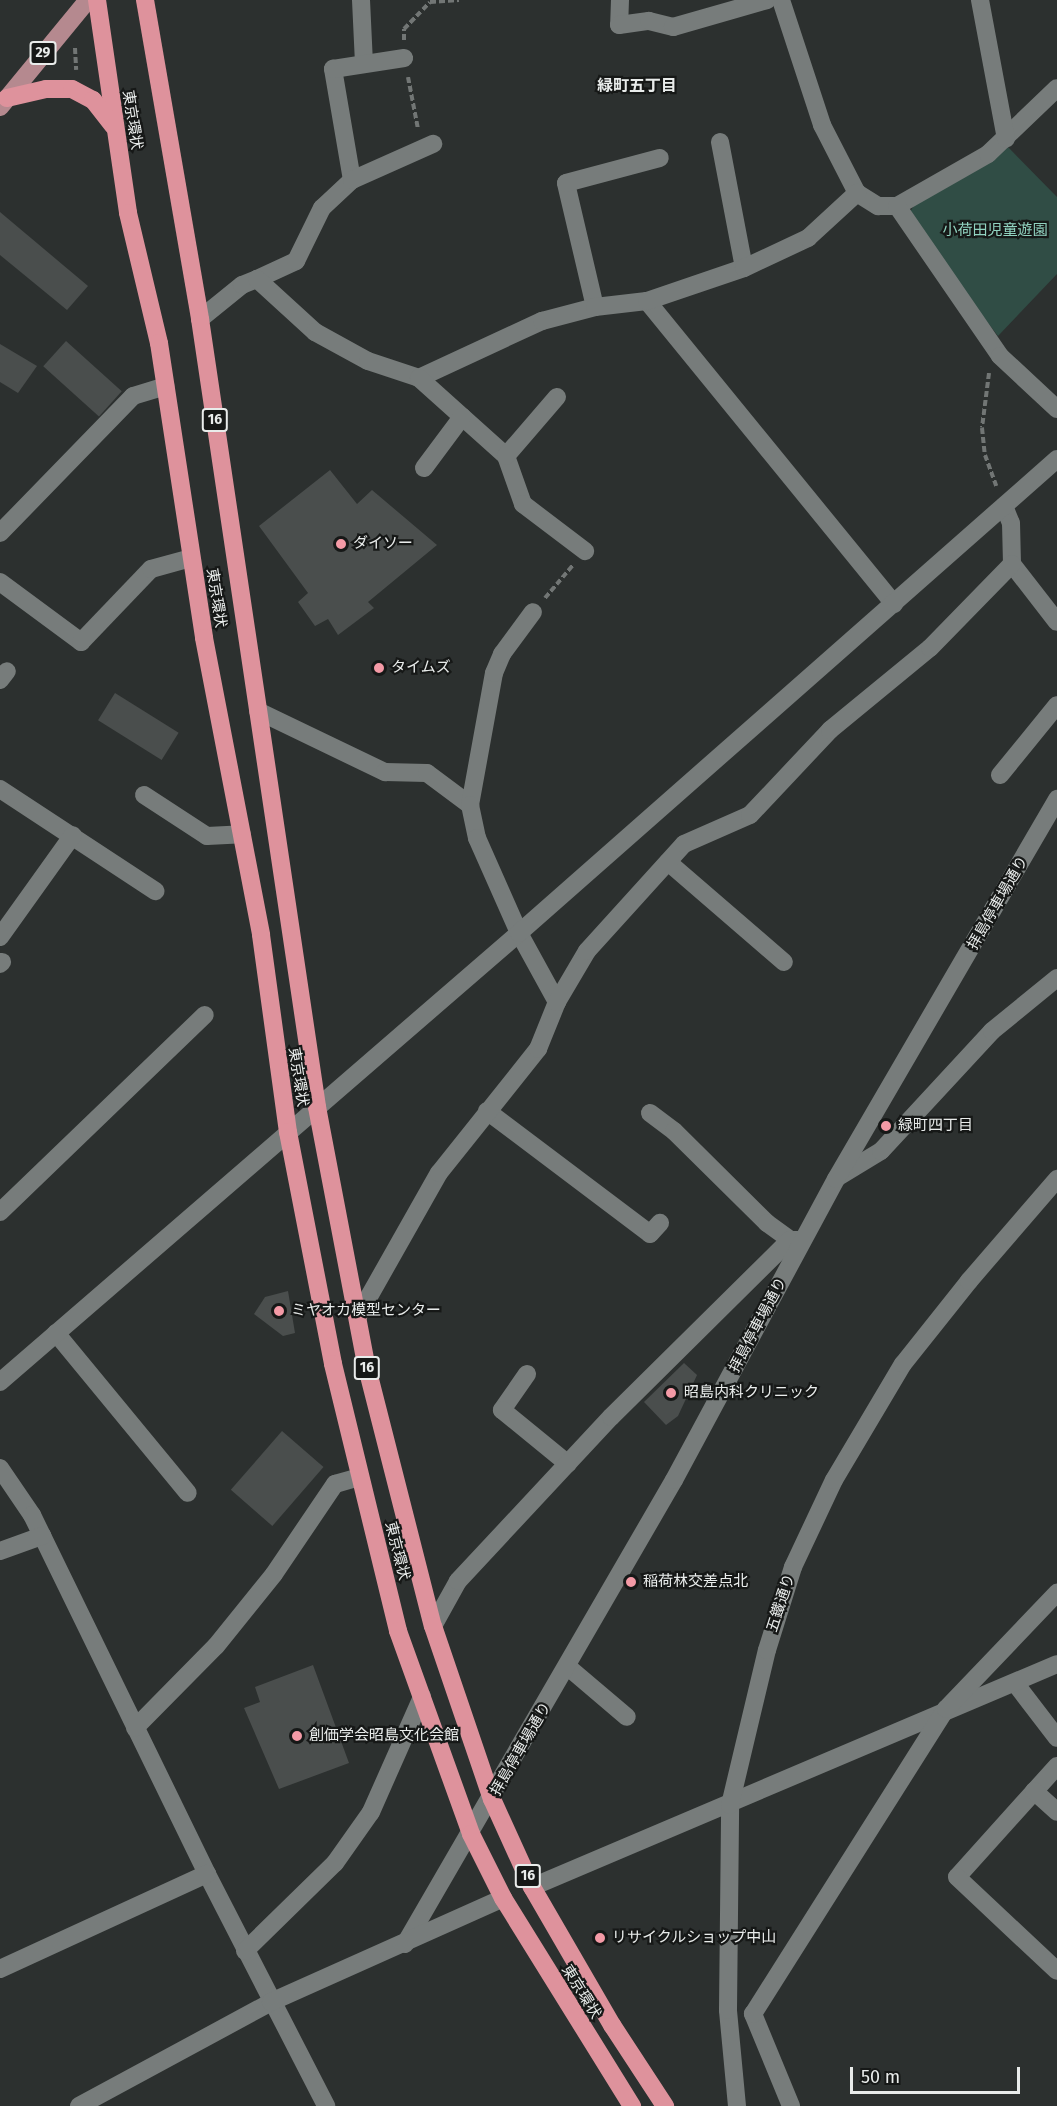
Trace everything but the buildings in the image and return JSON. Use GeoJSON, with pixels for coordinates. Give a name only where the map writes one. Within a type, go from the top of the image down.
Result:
{"type":"FeatureCollection","features":[{"type":"Feature","properties":{"kind":"highway","name":"東京環状"},"geometry":{"type":"LineString","coordinates":[[97,0],[128,213],[165,386],[191,558],[243,834],[288,1132],[333,1364],[398,1631],[471,1834],[503,1898],[632,2106]]}},
{"type":"Feature","properties":{"kind":"highway","name":"東京環状"},"geometry":{"type":"LineString","coordinates":[[144,0],[200,319],[317,1107],[366,1364],[433,1626],[492,1799],[532,1887],[612,2025],[665,2106]]}},
{"type":"Feature","properties":{"kind":"highway"},"geometry":{"type":"LineString","coordinates":[[3,103],[59,87],[72,90],[93,100],[115,130]]}},
{"type":"Feature","properties":{"kind":"main road","name":"29"},"geometry":{"type":"LineString","coordinates":[[3,103],[88,0]]}},
{"type":"Feature","properties":{"kind":"street"},"geometry":{"type":"LineString","coordinates":[[360,0],[364,63]]}},
{"type":"Feature","properties":{"kind":"street"},"geometry":{"type":"LineString","coordinates":[[620,0],[619,25],[649,21],[673,27],[767,0]]}},
{"type":"Feature","properties":{"kind":"street"},"geometry":{"type":"LineString","coordinates":[[781,0],[822,125],[857,193],[878,206],[897,206],[988,154],[1057,88]]}},
{"type":"Feature","properties":{"kind":"street"},"geometry":{"type":"LineString","coordinates":[[980,0],[1006,139]]}},
{"type":"Feature","properties":{"kind":"street"},"geometry":{"type":"LineString","coordinates":[[352,180],[333,69],[404,58]]}},
{"type":"Feature","properties":{"kind":"street"},"geometry":{"type":"LineString","coordinates":[[720,142],[744,268]]}},
{"type":"Feature","properties":{"kind":"street"},"geometry":{"type":"LineString","coordinates":[[200,319],[242,285],[296,261],[322,208],[352,180],[434,144]]}},
{"type":"Feature","properties":{"kind":"street"},"geometry":{"type":"LineString","coordinates":[[595,307],[566,183],[660,158]]}},
{"type":"Feature","properties":{"kind":"street"},"geometry":{"type":"LineString","coordinates":[[419,378],[542,321],[595,307],[647,301],[744,268],[808,238],[857,193]]}},
{"type":"Feature","properties":{"kind":"street"},"geometry":{"type":"LineString","coordinates":[[897,206],[992,346],[1057,409]]}},
{"type":"Feature","properties":{"kind":"street"},"geometry":{"type":"LineString","coordinates":[[257,279],[315,332],[368,361],[419,378],[506,456],[523,504],[585,551]]}},
{"type":"Feature","properties":{"kind":"street"},"geometry":{"type":"LineString","coordinates":[[647,301],[894,604]]}},
{"type":"Feature","properties":{"kind":"street"},"geometry":{"type":"LineString","coordinates":[[0,533],[133,396],[165,386]]}},
{"type":"Feature","properties":{"kind":"street"},"geometry":{"type":"LineString","coordinates":[[506,456],[557,397]]}},
{"type":"Feature","properties":{"kind":"street"},"geometry":{"type":"LineString","coordinates":[[424,468],[462,417]]}},
{"type":"Feature","properties":{"kind":"street"},"geometry":{"type":"LineString","coordinates":[[0,1382],[519,933],[1057,459]]}},
{"type":"Feature","properties":{"kind":"street"},"geometry":{"type":"LineString","coordinates":[[1004,506],[1011,523],[1012,564],[1057,622]]}},
{"type":"Feature","properties":{"kind":"street"},"geometry":{"type":"LineString","coordinates":[[0,582],[81,642],[151,569],[191,558]]}},
{"type":"Feature","properties":{"kind":"street"},"geometry":{"type":"LineString","coordinates":[[357,1316],[439,1173],[538,1049],[557,1002],[587,951],[684,844],[750,815],[830,730],[930,648],[1012,564]]}},
{"type":"Feature","properties":{"kind":"street"},"geometry":{"type":"LineString","coordinates":[[533,612],[502,654],[494,673],[470,805],[477,838],[519,933],[557,1002]]}},
{"type":"Feature","properties":{"kind":"street"},"geometry":{"type":"LineString","coordinates":[[1000,775],[1057,705]]}},
{"type":"Feature","properties":{"kind":"street"},"geometry":{"type":"LineString","coordinates":[[258,711],[385,772],[426,773],[470,805]]}},
{"type":"Feature","properties":{"kind":"street"},"geometry":{"type":"LineString","coordinates":[[0,789],[155,891]]}},
{"type":"Feature","properties":{"kind":"street"},"geometry":{"type":"LineString","coordinates":[[144,795],[207,836],[243,834]]}},
{"type":"Feature","properties":{"kind":"street","name":"拝島停車場通り"},"geometry":{"type":"LineString","coordinates":[[405,1944],[492,1799],[674,1480],[796,1240],[836,1179],[1057,799]]}},
{"type":"Feature","properties":{"kind":"street"},"geometry":{"type":"LineString","coordinates":[[0,937],[73,835]]}},
{"type":"Feature","properties":{"kind":"street"},"geometry":{"type":"LineString","coordinates":[[668,862],[784,962]]}},
{"type":"Feature","properties":{"kind":"street"},"geometry":{"type":"LineString","coordinates":[[836,1179],[881,1151],[992,1031],[1057,978]]}},
{"type":"Feature","properties":{"kind":"street"},"geometry":{"type":"LineString","coordinates":[[0,1212],[205,1015]]}},
{"type":"Feature","properties":{"kind":"street"},"geometry":{"type":"LineString","coordinates":[[487,1111],[650,1234],[660,1223]]}},
{"type":"Feature","properties":{"kind":"street"},"geometry":{"type":"LineString","coordinates":[[433,1626],[458,1581],[568,1464],[796,1240],[766,1223],[674,1131],[650,1113]]}},
{"type":"Feature","properties":{"kind":"street","name":"五鐵通り"},"geometry":{"type":"LineString","coordinates":[[737,2106],[728,2010],[730,1806],[758,1683],[793,1567],[834,1480],[903,1364],[969,1281],[1057,1179]]}},
{"type":"Feature","properties":{"kind":"street"},"geometry":{"type":"LineString","coordinates":[[56,1333],[188,1493]]}},
{"type":"Feature","properties":{"kind":"street"},"geometry":{"type":"LineString","coordinates":[[527,1374],[502,1410],[568,1464]]}},
{"type":"Feature","properties":{"kind":"street"},"geometry":{"type":"LineString","coordinates":[[0,1468],[42,1536],[245,1951],[326,2106]]}},
{"type":"Feature","properties":{"kind":"street"},"geometry":{"type":"LineString","coordinates":[[135,1728],[216,1646],[274,1574],[336,1484],[360,1478]]}},
{"type":"Feature","properties":{"kind":"street"},"geometry":{"type":"LineString","coordinates":[[0,1551],[42,1536]]}},
{"type":"Feature","properties":{"kind":"street"},"geometry":{"type":"LineString","coordinates":[[753,2014],[946,1709],[1057,1593]]}},
{"type":"Feature","properties":{"kind":"street"},"geometry":{"type":"LineString","coordinates":[[532,1887],[730,1806],[946,1709],[1015,1683],[1057,1664]]}},
{"type":"Feature","properties":{"kind":"street"},"geometry":{"type":"LineString","coordinates":[[568,1667],[627,1717]]}},
{"type":"Feature","properties":{"kind":"street"},"geometry":{"type":"LineString","coordinates":[[1015,1683],[1057,1738]]}},
{"type":"Feature","properties":{"kind":"street"},"geometry":{"type":"LineString","coordinates":[[245,1951],[341,1854],[371,1812],[422,1698]]}},
{"type":"Feature","properties":{"kind":"street"},"geometry":{"type":"LineString","coordinates":[[1057,1766],[957,1877],[1057,1971]]}},
{"type":"Feature","properties":{"kind":"street"},"geometry":{"type":"LineString","coordinates":[[1034,1791],[1057,1812]]}},
{"type":"Feature","properties":{"kind":"street"},"geometry":{"type":"LineString","coordinates":[[0,1969],[207,1874]]}},
{"type":"Feature","properties":{"kind":"street"},"geometry":{"type":"LineString","coordinates":[[80,2106],[271,2002],[405,1944],[503,1898]]}},
{"type":"Feature","properties":{"kind":"street"},"geometry":{"type":"LineString","coordinates":[[728,2010],[753,2014]]}},
{"type":"Feature","properties":{"kind":"street"},"geometry":{"type":"LineString","coordinates":[[753,2014],[791,2106]]}},
{"type":"Feature","properties":{"kind":"path"},"geometry":{"type":"LineString","coordinates":[[992,346],[982,428],[985,455],[1004,506]]}},
{"type":"Feature","properties":{"kind":"path"},"geometry":{"type":"LineString","coordinates":[[533,612],[585,551]]}},
{"type":"Feature","properties":{"kind":"green space","name":"小荷田児童遊園"},"geometry":{"type":"Polygon","coordinates":[[[1008,147],[1057,197],[1057,274],[998,336],[907,217],[916,202],[1008,147]]]}},
{"type":"Feature","properties":{"kind":"place","name":"ダイソー"},"geometry":{"type":"Point","coordinates":[341,544]}},
{"type":"Feature","properties":{"kind":"place","name":"タイムズ"},"geometry":{"type":"Point","coordinates":[379,668]}},
{"type":"Feature","properties":{"kind":"place","name":"緑町四丁目"},"geometry":{"type":"Point","coordinates":[886,1126]}},
{"type":"Feature","properties":{"kind":"place","name":"ミヤオカ模型センター"},"geometry":{"type":"Point","coordinates":[279,1311]}},
{"type":"Feature","properties":{"kind":"place","name":"昭島内科クリニック"},"geometry":{"type":"Point","coordinates":[671,1393]}},
{"type":"Feature","properties":{"kind":"place","name":"稲荷林交差点北"},"geometry":{"type":"Point","coordinates":[631,1582]}},
{"type":"Feature","properties":{"kind":"place","name":"創価学会昭島文化会館"},"geometry":{"type":"Point","coordinates":[297,1736]}},
{"type":"Feature","properties":{"kind":"place","name":"リサイクルショップ中山"},"geometry":{"type":"Point","coordinates":[600,1938]}},
{"type":"Feature","properties":{"kind":"district","name":"緑町五丁目"},"geometry":{"type":"Point","coordinates":[637,86]}}]}
